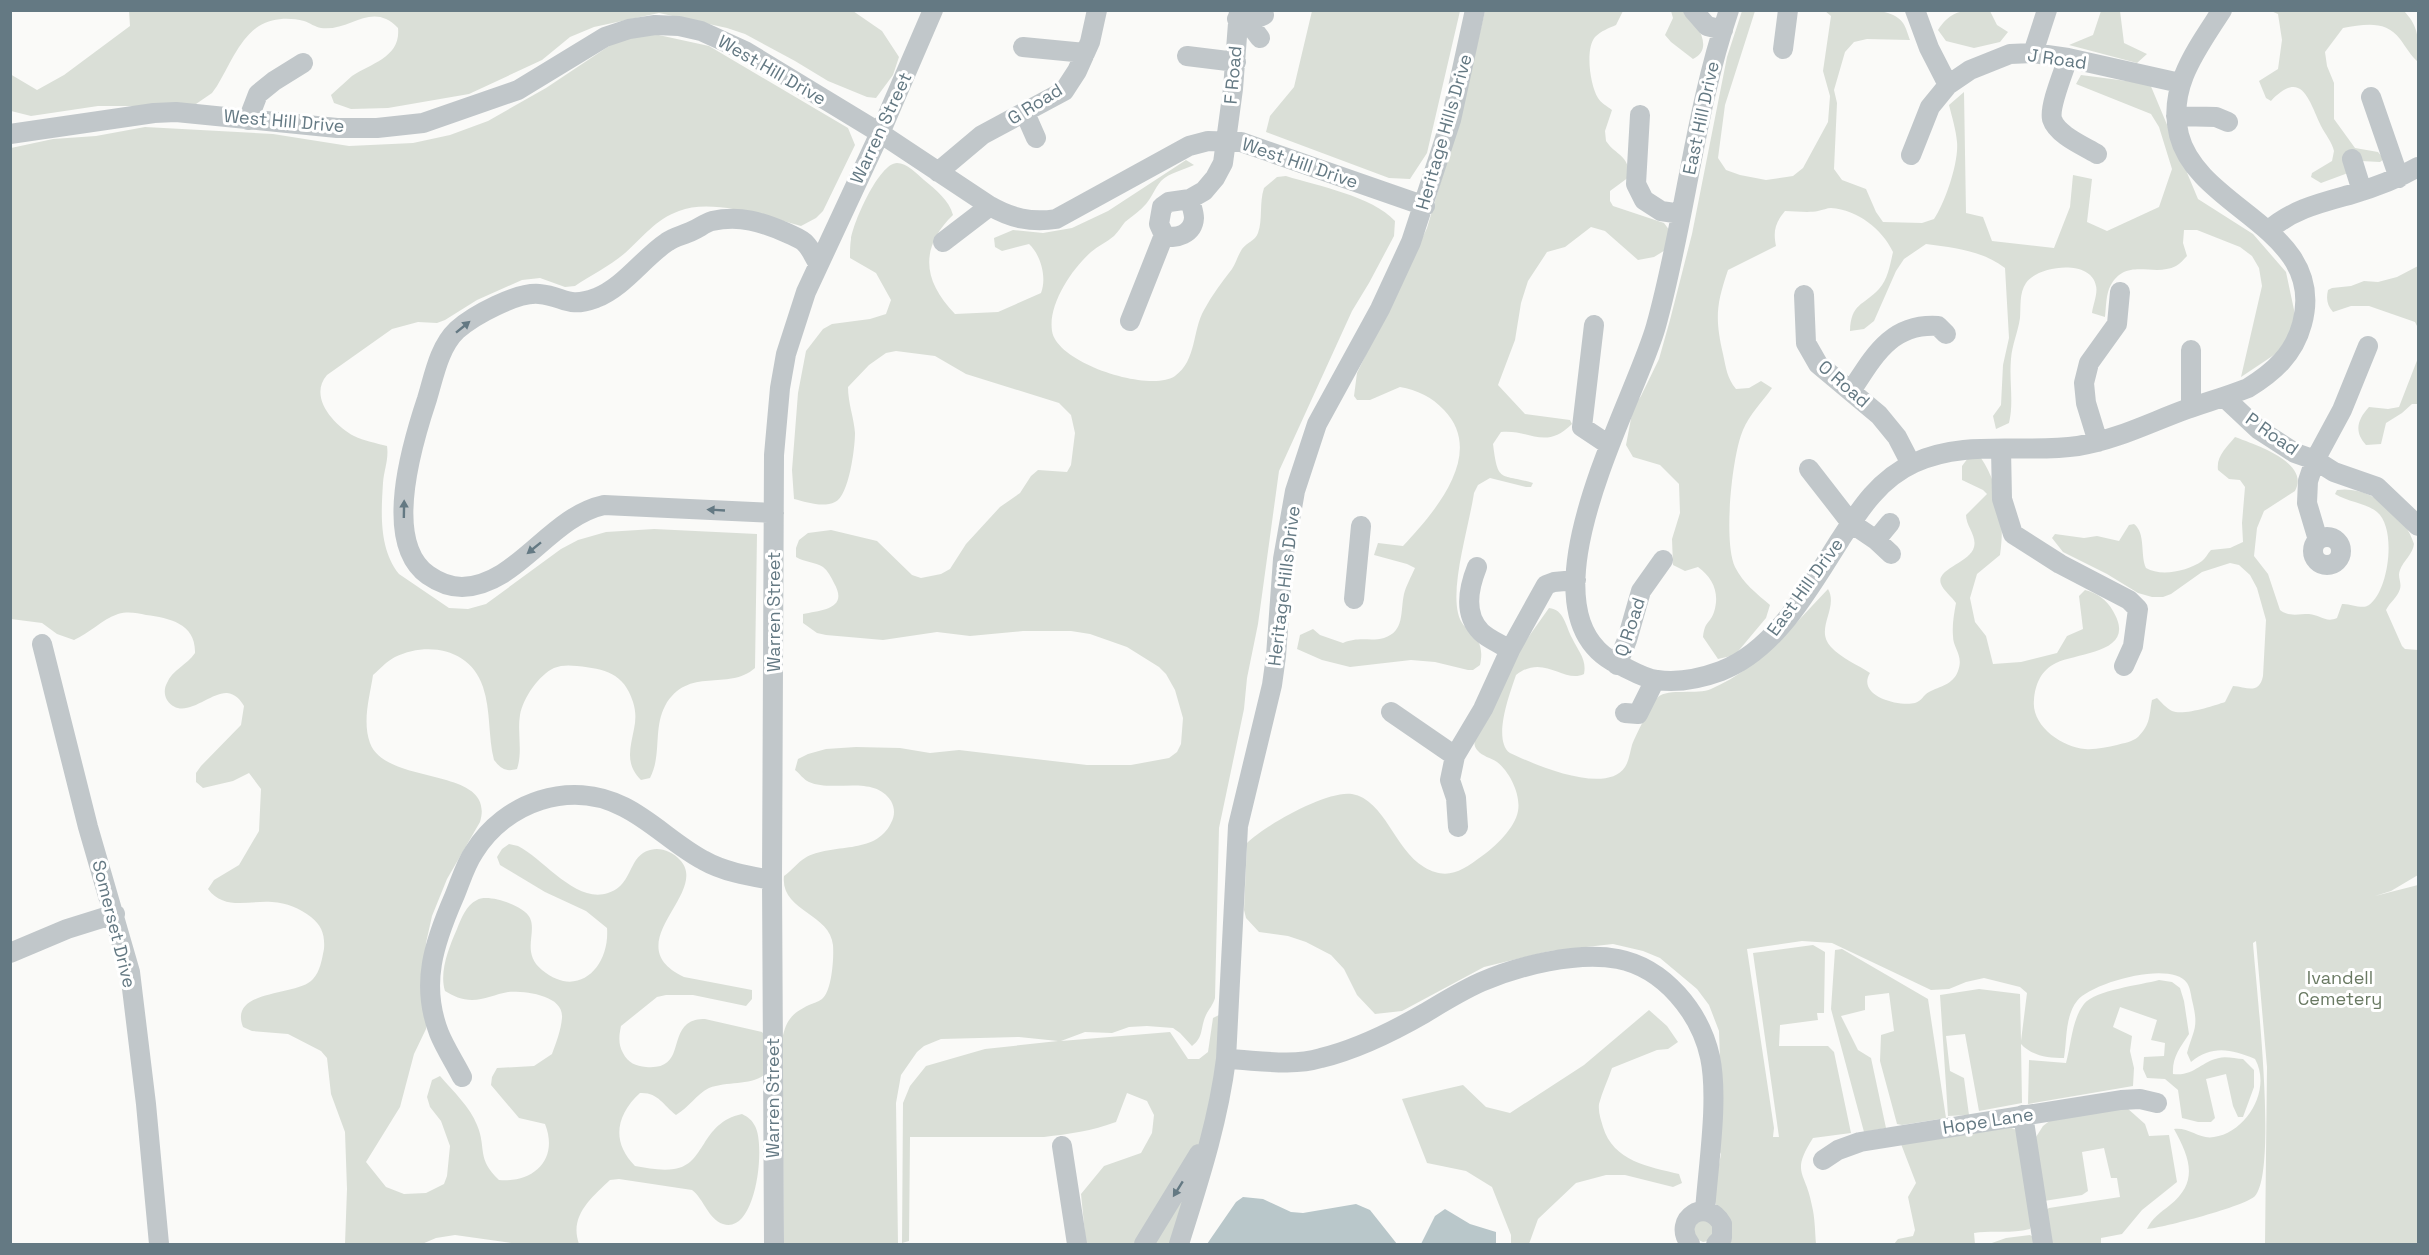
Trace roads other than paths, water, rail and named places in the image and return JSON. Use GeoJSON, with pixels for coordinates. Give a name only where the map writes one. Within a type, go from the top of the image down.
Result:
{"type":"FeatureCollection","features":[{"type":"Feature","properties":{"kind":"street","name":"Warren Street"},"geometry":{"type":"LineString","coordinates":[[774,1245],[772,880],[774,455],[782,377],[795,321],[818,263],[880,133],[933,10]]}},
{"type":"Feature","properties":{"kind":"street","name":"G Road"},"geometry":{"type":"LineString","coordinates":[[938,172],[982,135],[1009,130],[1025,113],[1064,91],[1077,71],[1090,42],[1097,10]]}},
{"type":"Feature","properties":{"kind":"street","name":"Heritage Hills Drive"},"geometry":{"type":"LineString","coordinates":[[1179,1245],[1216,1119],[1226,1059],[1238,826],[1272,685],[1283,559],[1295,491],[1317,424],[1397,276],[1425,206],[1451,120],[1475,10]]}},
{"type":"Feature","properties":{"kind":"street"},"geometry":{"type":"LineString","coordinates":[[1693,10],[1707,26],[1723,30]]}},
{"type":"Feature","properties":{"kind":"street","name":"East Hill Drive"},"geometry":{"type":"LineString","coordinates":[[1729,10],[1701,111],[1665,293],[1647,358],[1609,445],[1589,507],[1579,551],[1576,580],[1578,618],[1585,634],[1596,648],[1617,665],[1655,680],[1702,677],[1743,660],[1761,646],[1793,610],[1851,523],[1877,489],[1893,475],[1911,464],[1930,456],[1971,449],[2075,446],[2098,442],[2225,398],[2265,378],[2280,365],[2296,343],[2304,318],[2305,300],[2297,267],[2289,254],[2268,231],[2194,166],[2184,151],[2176,116],[2180,84],[2186,68],[2222,10]]}},
{"type":"Feature","properties":{"kind":"street"},"geometry":{"type":"LineString","coordinates":[[1784,49],[1788,10]]}},
{"type":"Feature","properties":{"kind":"street"},"geometry":{"type":"LineString","coordinates":[[1915,10],[1929,48],[1948,85]]}},
{"type":"Feature","properties":{"kind":"street"},"geometry":{"type":"LineString","coordinates":[[2033,52],[2047,10]]}},
{"type":"Feature","properties":{"kind":"street"},"geometry":{"type":"LineString","coordinates":[[1247,17],[1260,38]]}},
{"type":"Feature","properties":{"kind":"street","name":"F Road"},"geometry":{"type":"LineString","coordinates":[[1190,199],[1204,191],[1215,178],[1223,163],[1238,89],[1236,62],[1247,17]]}},
{"type":"Feature","properties":{"kind":"street","name":"West Hill Drive"},"geometry":{"type":"LineString","coordinates":[[10,134],[154,113],[198,112],[248,120],[337,128],[376,128],[423,123],[518,90],[605,37],[630,29],[654,25],[679,26],[723,40],[880,133],[990,206],[1004,214],[1021,219],[1040,222],[1056,219],[1190,146],[1208,141],[1226,140],[1256,146],[1425,206]]}},
{"type":"Feature","properties":{"kind":"street"},"geometry":{"type":"LineString","coordinates":[[1023,47],[1085,53]]}},
{"type":"Feature","properties":{"kind":"street","name":"J Road"},"geometry":{"type":"LineString","coordinates":[[1911,155],[1930,107],[1948,85],[1970,69],[2010,54],[2033,52],[2068,58],[2180,84]]}},
{"type":"Feature","properties":{"kind":"street"},"geometry":{"type":"LineString","coordinates":[[1186,56],[1236,62]]}},
{"type":"Feature","properties":{"kind":"street"},"geometry":{"type":"LineString","coordinates":[[2068,58],[2052,108],[2052,118],[2066,134],[2097,154]]}},
{"type":"Feature","properties":{"kind":"street"},"geometry":{"type":"LineString","coordinates":[[248,120],[258,94],[303,63]]}},
{"type":"Feature","properties":{"kind":"street"},"geometry":{"type":"LineString","coordinates":[[2371,97],[2398,178]]}},
{"type":"Feature","properties":{"kind":"street"},"geometry":{"type":"LineString","coordinates":[[1025,113],[1036,138]]}},
{"type":"Feature","properties":{"kind":"street"},"geometry":{"type":"LineString","coordinates":[[1640,114],[1636,184],[1644,200],[1661,211],[1681,214]]}},
{"type":"Feature","properties":{"kind":"street"},"geometry":{"type":"LineString","coordinates":[[2176,116],[2216,117],[2228,122]]}},
{"type":"Feature","properties":{"kind":"street"},"geometry":{"type":"LineString","coordinates":[[2352,159],[2362,190]]}},
{"type":"Feature","properties":{"kind":"street"},"geometry":{"type":"LineString","coordinates":[[2268,231],[2277,222],[2317,202],[2398,178],[2418,166]]}},
{"type":"Feature","properties":{"kind":"street"},"geometry":{"type":"LineString","coordinates":[[1190,199],[1194,220],[1190,228],[1183,236],[1172,238],[1164,235],[1159,225],[1162,207],[1169,202],[1190,199]]}},
{"type":"Feature","properties":{"kind":"street"},"geometry":{"type":"LineString","coordinates":[[944,242],[990,206]]}},
{"type":"Feature","properties":{"kind":"street"},"geometry":{"type":"LineString","coordinates":[[774,513],[604,505],[591,508],[566,523],[499,576],[482,584],[459,587],[439,583],[421,570],[409,550],[404,531],[404,500],[417,430],[443,350],[456,330],[477,316],[518,297],[539,294],[575,304],[598,297],[638,269],[668,241],[711,221],[759,221],[806,242],[818,263]]}},
{"type":"Feature","properties":{"kind":"street"},"geometry":{"type":"LineString","coordinates":[[1130,321],[1164,235]]}},
{"type":"Feature","properties":{"kind":"street"},"geometry":{"type":"LineString","coordinates":[[2098,442],[2086,403],[2084,383],[2089,363],[2117,324],[2120,292]]}},
{"type":"Feature","properties":{"kind":"street","name":"O Road"},"geometry":{"type":"LineString","coordinates":[[1804,295],[1806,343],[1818,364],[1879,415],[1897,437],[1911,464]]}},
{"type":"Feature","properties":{"kind":"street"},"geometry":{"type":"LineString","coordinates":[[1594,325],[1582,427],[1609,445]]}},
{"type":"Feature","properties":{"kind":"street"},"geometry":{"type":"LineString","coordinates":[[1851,391],[1874,355],[1887,342],[1908,328],[1938,326],[1946,334]]}},
{"type":"Feature","properties":{"kind":"street"},"geometry":{"type":"LineString","coordinates":[[2368,346],[2342,410],[2315,460],[2334,472],[2377,487],[2418,526]]}},
{"type":"Feature","properties":{"kind":"street"},"geometry":{"type":"LineString","coordinates":[[2191,350],[2191,408]]}},
{"type":"Feature","properties":{"kind":"street","name":"P Road"},"geometry":{"type":"LineString","coordinates":[[2225,398],[2258,429],[2295,453],[2315,460],[2308,481],[2307,503],[2318,540]]}},
{"type":"Feature","properties":{"kind":"street"},"geometry":{"type":"LineString","coordinates":[[2001,449],[2002,499],[2013,534],[2060,564],[2129,600],[2138,609],[2133,646],[2124,666]]}},
{"type":"Feature","properties":{"kind":"street"},"geometry":{"type":"LineString","coordinates":[[1809,469],[1851,523],[1884,547],[1890,523]]}},
{"type":"Feature","properties":{"kind":"street"},"geometry":{"type":"LineString","coordinates":[[1354,599],[1361,526]]}},
{"type":"Feature","properties":{"kind":"street","name":"Q Road"},"geometry":{"type":"LineString","coordinates":[[1617,665],[1641,591],[1663,560]]}},
{"type":"Feature","properties":{"kind":"street"},"geometry":{"type":"LineString","coordinates":[[1477,567],[1469,587],[1473,617],[1480,632],[1510,650]]}},
{"type":"Feature","properties":{"kind":"street"},"geometry":{"type":"LineString","coordinates":[[1458,827],[1456,798],[1450,780],[1455,756],[1483,709],[1510,650],[1546,585],[1576,580]]}},
{"type":"Feature","properties":{"kind":"street","name":"Somerset Drive"},"geometry":{"type":"LineString","coordinates":[[42,644],[88,827],[130,972],[146,1104],[159,1245]]}},
{"type":"Feature","properties":{"kind":"street"},"geometry":{"type":"LineString","coordinates":[[1626,712],[1638,714],[1655,680]]}},
{"type":"Feature","properties":{"kind":"street"},"geometry":{"type":"LineString","coordinates":[[1391,712],[1455,756]]}},
{"type":"Feature","properties":{"kind":"street"},"geometry":{"type":"LineString","coordinates":[[462,1077],[439,1034],[431,1007],[428,983],[433,957],[446,914],[474,852],[501,821],[526,805],[547,797],[578,794],[597,797],[624,807],[704,861],[739,874],[772,880]]}},
{"type":"Feature","properties":{"kind":"street"},"geometry":{"type":"LineString","coordinates":[[10,953],[67,929],[115,914]]}},
{"type":"Feature","properties":{"kind":"street"},"geometry":{"type":"LineString","coordinates":[[1226,1059],[1292,1062],[1324,1058],[1398,1028],[1481,982],[1506,972],[1535,965],[1593,957],[1618,959],[1639,965],[1660,978],[1679,996],[1693,1015],[1710,1057],[1712,1102],[1705,1211]]}},
{"type":"Feature","properties":{"kind":"street","name":"Hope Lane"},"geometry":{"type":"LineString","coordinates":[[1823,1160],[1838,1150],[1860,1142],[2121,1100],[2140,1099],[2157,1102]]}},
{"type":"Feature","properties":{"kind":"street"},"geometry":{"type":"LineString","coordinates":[[2023,1115],[2043,1245]]}},
{"type":"Feature","properties":{"kind":"street","name":"Heritage Hills Drive"},"geometry":{"type":"LineString","coordinates":[[1144,1245],[1194,1164],[1216,1119]]}},
{"type":"Feature","properties":{"kind":"street"},"geometry":{"type":"LineString","coordinates":[[1062,1146],[1077,1245]]}},
{"type":"Feature","properties":{"kind":"street"},"geometry":{"type":"LineString","coordinates":[[1690,1245],[1684,1233],[1685,1225],[1694,1213],[1705,1211],[1714,1214],[1722,1224],[1722,1238],[1716,1245]]}},
{"type":"Feature","properties":{"kind":"park label","name":"Ivandell Cemetery"},"geometry":{"type":"Point","coordinates":[2340,988]}}]}
